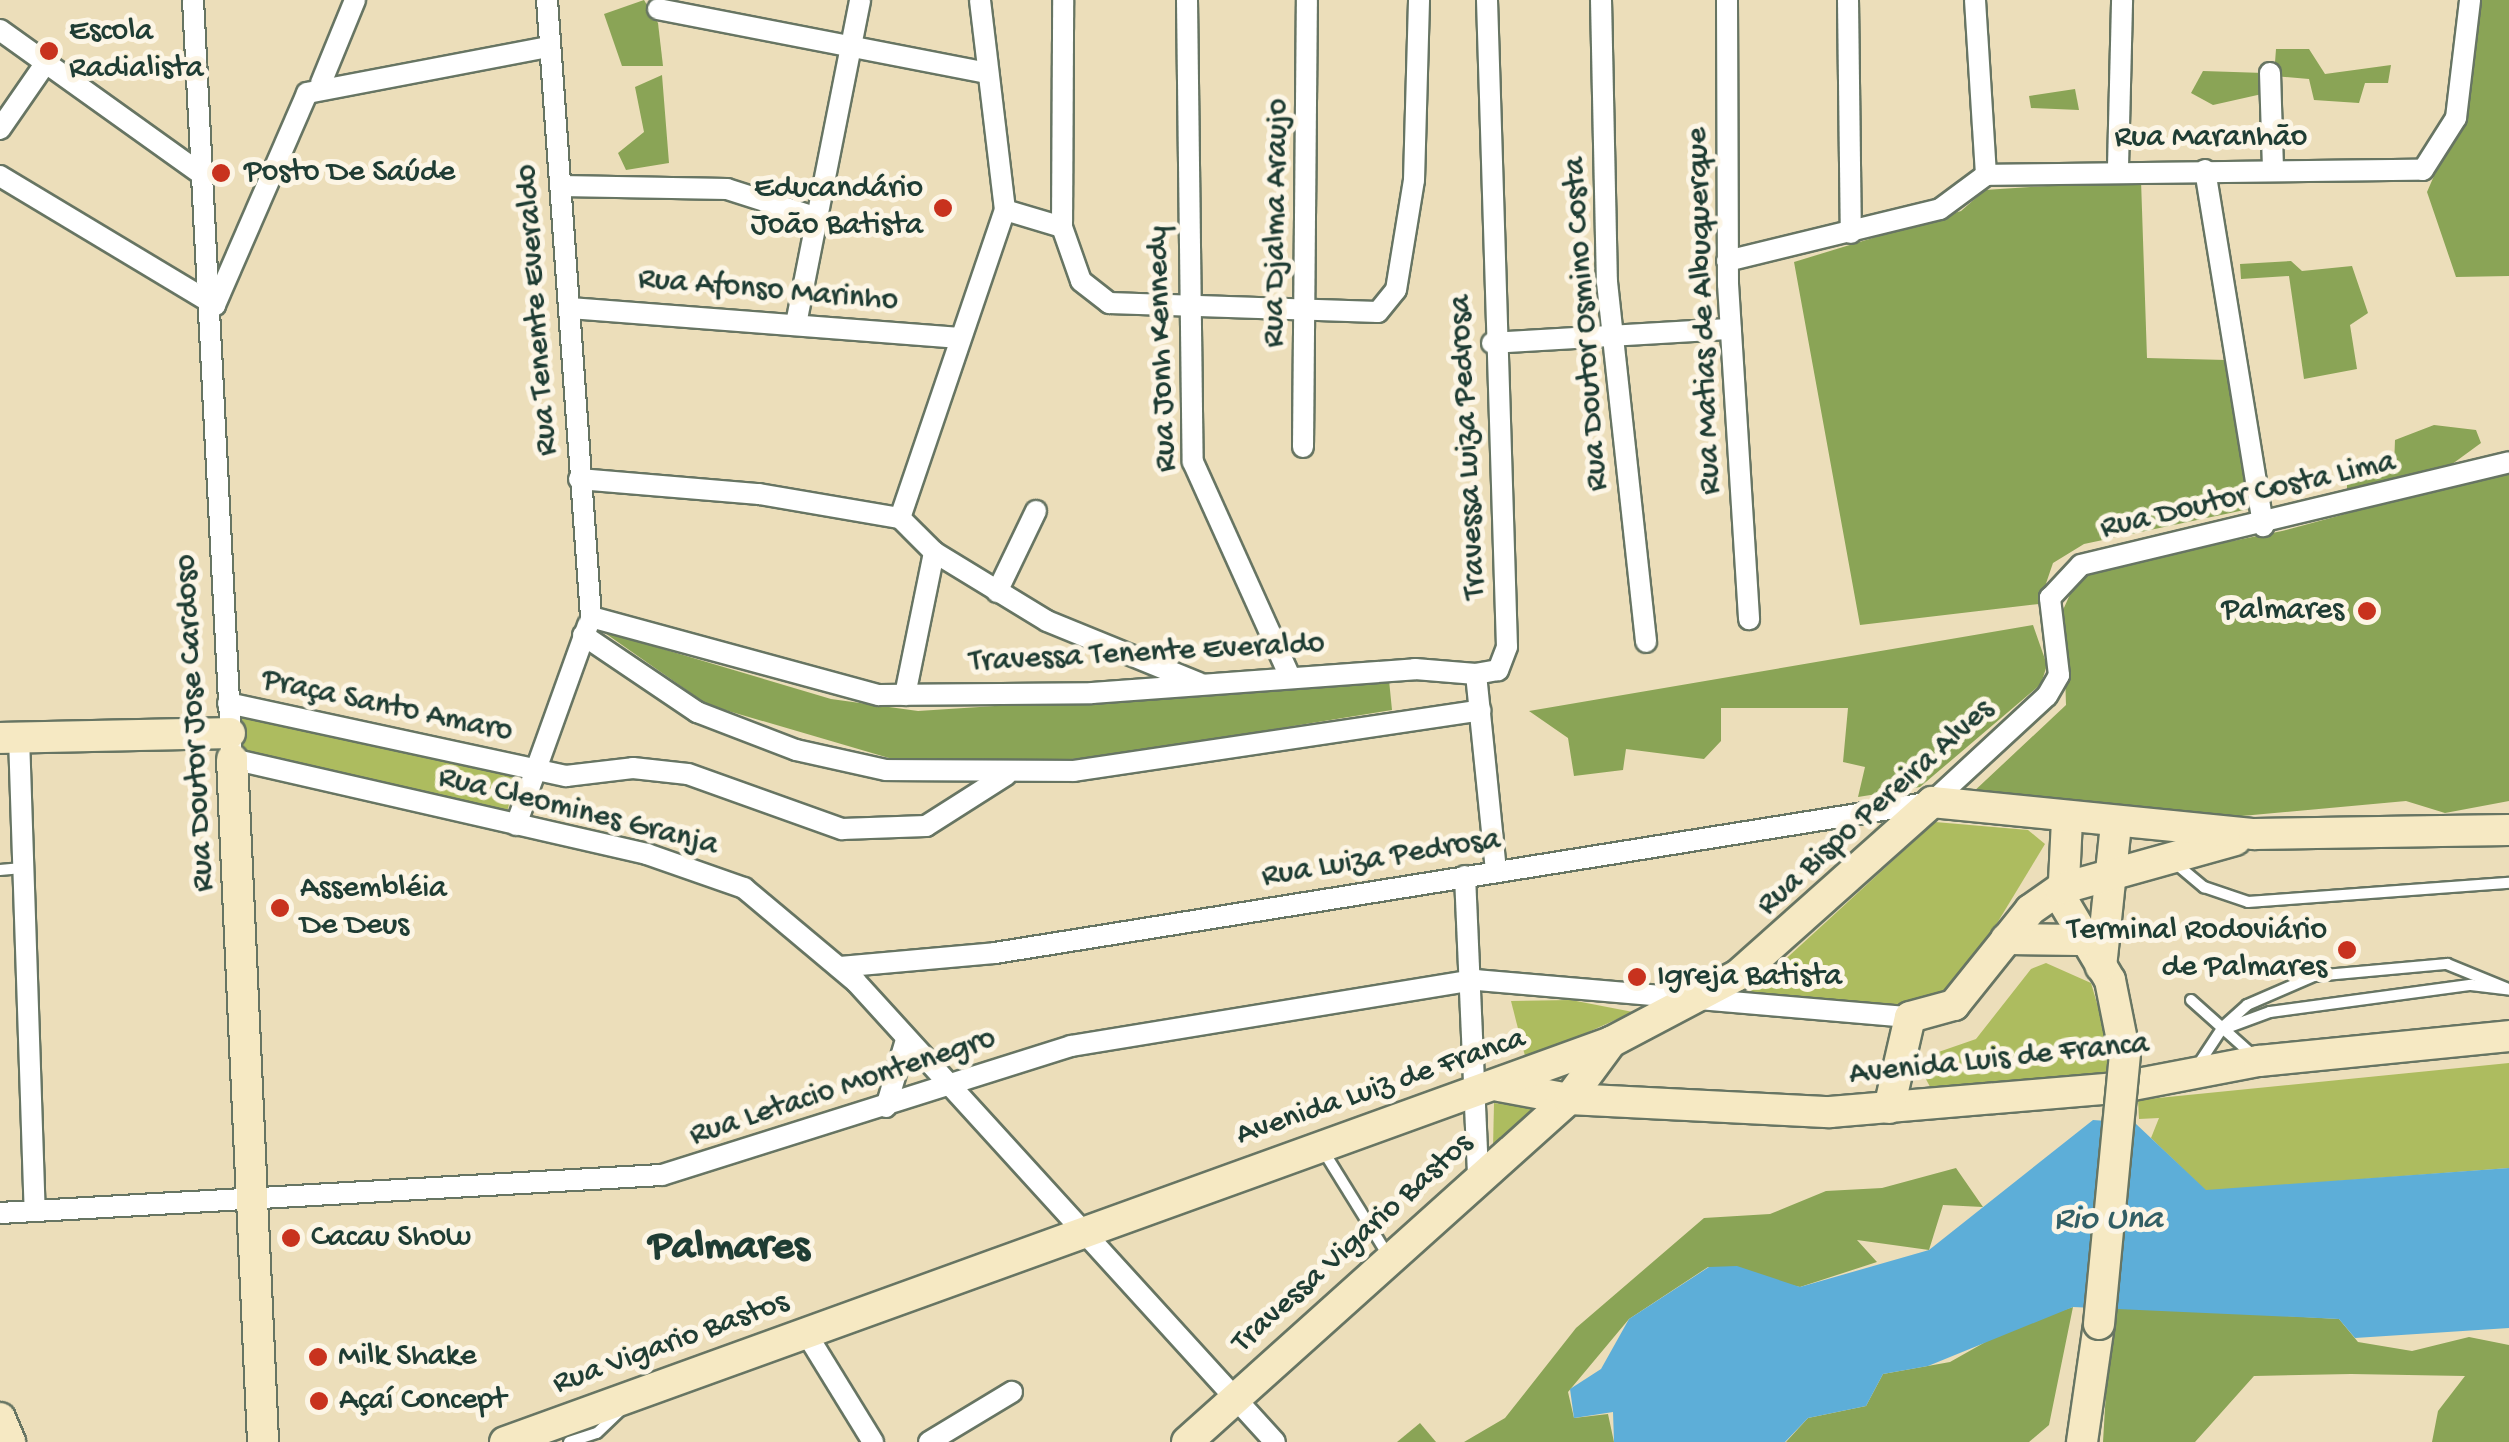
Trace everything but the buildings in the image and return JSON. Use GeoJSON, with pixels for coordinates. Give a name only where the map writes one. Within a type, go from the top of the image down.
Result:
{"type":"FeatureCollection","features":[{"type":"Feature","properties":{"kind":"main road"},"geometry":{"type":"LineString","coordinates":[[9,737],[230,732]]}},
{"type":"Feature","properties":{"kind":"main road","name":"Rua Doutor Jose Cardoso"},"geometry":{"type":"LineString","coordinates":[[230,732],[255,1202],[263,1442]]}},
{"type":"Feature","properties":{"kind":"main road"},"geometry":{"type":"LineString","coordinates":[[1932,802],[2068,820],[2254,834],[2509,830]]}},
{"type":"Feature","properties":{"kind":"main road","name":"Rua Bispo Pereira Alves"},"geometry":{"type":"LineString","coordinates":[[1696,1003],[1770,951],[1932,802]]}},
{"type":"Feature","properties":{"kind":"main road"},"geometry":{"type":"LineString","coordinates":[[2068,820],[2060,889],[2080,940],[2101,967]]}},
{"type":"Feature","properties":{"kind":"main road"},"geometry":{"type":"LineString","coordinates":[[2082,1442],[2099,1324],[2125,1055],[2101,967],[2116,824]]}},
{"type":"Feature","properties":{"kind":"main road"},"geometry":{"type":"LineString","coordinates":[[1889,1108],[1910,1017],[1954,1005],[2006,939],[2060,889],[2112,879],[2254,834]]}},
{"type":"Feature","properties":{"kind":"main road"},"geometry":{"type":"LineString","coordinates":[[2006,939],[2080,940]]}},
{"type":"Feature","properties":{"kind":"main road","name":"Avenida Luiz de Franca"},"geometry":{"type":"LineString","coordinates":[[1085,1228],[1488,1089],[1611,1042],[1696,1003]]}},
{"type":"Feature","properties":{"kind":"main road","name":"Avenida Luis de Franca"},"geometry":{"type":"LineString","coordinates":[[1488,1089],[1738,1112],[1889,1108],[2117,1088],[2260,1061],[2509,1036]]}},
{"type":"Feature","properties":{"kind":"main road","name":"Travessa Vigario Bastos"},"geometry":{"type":"LineString","coordinates":[[1187,1442],[1478,1176],[1569,1099],[1611,1042]]}},
{"type":"Feature","properties":{"kind":"main road","name":"Rua Vigario Bastos"},"geometry":{"type":"LineString","coordinates":[[505,1442],[1085,1228]]}},
{"type":"Feature","properties":{"kind":"main road"},"geometry":{"type":"LineString","coordinates":[[0,1418],[10,1442]]}},
{"type":"Feature","properties":{"kind":"street","name":"Rua Doutor Jose Cardoso"},"geometry":{"type":"LineString","coordinates":[[193,0],[200,173],[215,305],[230,732]]}},
{"type":"Feature","properties":{"kind":"street"},"geometry":{"type":"LineString","coordinates":[[321,83],[356,0]]}},
{"type":"Feature","properties":{"kind":"street","name":"Rua Tenente Everaldo"},"geometry":{"type":"LineString","coordinates":[[547,0],[570,308],[587,626]]}},
{"type":"Feature","properties":{"kind":"street"},"geometry":{"type":"LineString","coordinates":[[797,319],[860,0]]}},
{"type":"Feature","properties":{"kind":"street"},"geometry":{"type":"LineString","coordinates":[[900,518],[1006,210],[986,73],[980,0]]}},
{"type":"Feature","properties":{"kind":"street"},"geometry":{"type":"LineString","coordinates":[[1063,0],[1062,228],[1090,294],[1188,311],[1361,315],[1391,302],[1420,126],[1419,0]]}},
{"type":"Feature","properties":{"kind":"street","name":"Rua Jonh Kennedy"},"geometry":{"type":"LineString","coordinates":[[1186,0],[1188,311],[1200,490],[1289,675]]}},
{"type":"Feature","properties":{"kind":"street","name":"Rua Djalma Araujo"},"geometry":{"type":"LineString","coordinates":[[1303,447],[1309,314],[1307,0]]}},
{"type":"Feature","properties":{"kind":"street","name":"Travessa Luiza Pedrosa"},"geometry":{"type":"LineString","coordinates":[[1476,674],[1498,670],[1507,647],[1492,343],[1487,0]]}},
{"type":"Feature","properties":{"kind":"street","name":"Rua Doutor Osmino Costa"},"geometry":{"type":"LineString","coordinates":[[1601,0],[1611,337],[1646,642]]}},
{"type":"Feature","properties":{"kind":"street","name":"Rua Matias de Albuquerque"},"geometry":{"type":"LineString","coordinates":[[1727,0],[1728,261],[1749,618]]}},
{"type":"Feature","properties":{"kind":"street"},"geometry":{"type":"LineString","coordinates":[[1848,0],[1851,233]]}},
{"type":"Feature","properties":{"kind":"street"},"geometry":{"type":"LineString","coordinates":[[1728,261],[1940,209],[1986,175],[1974,0]]}},
{"type":"Feature","properties":{"kind":"street"},"geometry":{"type":"LineString","coordinates":[[2118,167],[2122,0]]}},
{"type":"Feature","properties":{"kind":"street","name":"Rua Maranhão"},"geometry":{"type":"LineString","coordinates":[[1986,175],[2118,167],[2414,170],[2434,162],[2460,101],[2470,0]]}},
{"type":"Feature","properties":{"kind":"street"},"geometry":{"type":"LineString","coordinates":[[658,9],[986,73]]}},
{"type":"Feature","properties":{"kind":"street"},"geometry":{"type":"LineString","coordinates":[[0,30],[200,173]]}},
{"type":"Feature","properties":{"kind":"street"},"geometry":{"type":"LineString","coordinates":[[0,176],[215,305],[306,92],[321,83],[550,47]]}},
{"type":"Feature","properties":{"kind":"street"},"geometry":{"type":"LineString","coordinates":[[0,130],[45,64]]}},
{"type":"Feature","properties":{"kind":"street"},"geometry":{"type":"LineString","coordinates":[[2270,73],[2273,166]]}},
{"type":"Feature","properties":{"kind":"street"},"geometry":{"type":"LineString","coordinates":[[2205,170],[2264,526]]}},
{"type":"Feature","properties":{"kind":"street"},"geometry":{"type":"LineString","coordinates":[[561,186],[727,189],[818,218]]}},
{"type":"Feature","properties":{"kind":"street"},"geometry":{"type":"LineString","coordinates":[[1006,210],[1062,228]]}},
{"type":"Feature","properties":{"kind":"street","name":"Rua Afonso Marinho"},"geometry":{"type":"LineString","coordinates":[[570,308],[797,319],[960,338]]}},
{"type":"Feature","properties":{"kind":"street"},"geometry":{"type":"LineString","coordinates":[[1492,343],[1732,329]]}},
{"type":"Feature","properties":{"kind":"street","name":"Rua Doutor Costa Lima"},"geometry":{"type":"LineString","coordinates":[[2053,636],[2050,598],[2081,566],[2264,526],[2509,462]]}},
{"type":"Feature","properties":{"kind":"street"},"geometry":{"type":"LineString","coordinates":[[579,480],[759,494],[900,518],[934,552],[997,592],[1204,686]]}},
{"type":"Feature","properties":{"kind":"street"},"geometry":{"type":"LineString","coordinates":[[997,592],[1036,511]]}},
{"type":"Feature","properties":{"kind":"street"},"geometry":{"type":"LineString","coordinates":[[905,695],[934,552]]}},
{"type":"Feature","properties":{"kind":"street"},"geometry":{"type":"LineString","coordinates":[[516,825],[587,626],[697,712],[751,736],[886,770],[1007,775],[1480,710]]}},
{"type":"Feature","properties":{"kind":"street","name":"Travessa Tenente Everaldo"},"geometry":{"type":"LineString","coordinates":[[587,626],[839,690],[905,695],[1204,686],[1289,675],[1476,674]]}},
{"type":"Feature","properties":{"kind":"street","name":"Rua Bispo Pereira Alves"},"geometry":{"type":"LineString","coordinates":[[1932,802],[2047,696],[2059,675],[2053,636]]}},
{"type":"Feature","properties":{"kind":"street"},"geometry":{"type":"LineString","coordinates":[[1476,674],[1496,870]]}},
{"type":"Feature","properties":{"kind":"street","name":"Praça Santo Amaro"},"geometry":{"type":"LineString","coordinates":[[230,732],[272,713],[533,770],[588,776],[664,769],[809,820],[873,832],[943,819],[1007,775]]}},
{"type":"Feature","properties":{"kind":"street","name":"Rua Cleomines Granja"},"geometry":{"type":"LineString","coordinates":[[230,732],[516,825],[730,882],[839,966],[946,1088],[1085,1228],[1275,1442]]}},
{"type":"Feature","properties":{"kind":"street"},"geometry":{"type":"LineString","coordinates":[[9,737],[22,868],[35,1211]]}},
{"type":"Feature","properties":{"kind":"street","name":"Rua Luiza Pedrosa"},"geometry":{"type":"LineString","coordinates":[[839,966],[995,953],[1932,802]]}},
{"type":"Feature","properties":{"kind":"street"},"geometry":{"type":"LineString","coordinates":[[1465,876],[1488,1089],[1478,1176]]}},
{"type":"Feature","properties":{"kind":"street","name":"Rua Letacio Montenegro"},"geometry":{"type":"LineString","coordinates":[[0,1213],[255,1202],[662,1175],[1071,1046],[1476,980],[1696,1003]]}},
{"type":"Feature","properties":{"kind":"street"},"geometry":{"type":"LineString","coordinates":[[1696,1003],[1910,1017]]}},
{"type":"Feature","properties":{"kind":"street"},"geometry":{"type":"LineString","coordinates":[[886,1107],[906,1040]]}},
{"type":"Feature","properties":{"kind":"street"},"geometry":{"type":"LineString","coordinates":[[806,1333],[873,1442]]}},
{"type":"Feature","properties":{"kind":"street"},"geometry":{"type":"LineString","coordinates":[[929,1442],[1012,1392]]}},
{"type":"Feature","properties":{"kind":"lane"},"geometry":{"type":"LineString","coordinates":[[2170,859],[2213,892],[2248,902],[2509,883]]}},
{"type":"Feature","properties":{"kind":"lane"},"geometry":{"type":"LineString","coordinates":[[0,870],[22,868]]}},
{"type":"Feature","properties":{"kind":"lane"},"geometry":{"type":"LineString","coordinates":[[2196,1071],[2220,1031],[2247,1005],[2314,976],[2447,964],[2476,968],[2508,989]]}},
{"type":"Feature","properties":{"kind":"lane"},"geometry":{"type":"LineString","coordinates":[[2220,1031],[2396,993],[2508,989]]}},
{"type":"Feature","properties":{"kind":"lane"},"geometry":{"type":"LineString","coordinates":[[2192,1000],[2220,1031],[2260,1061]]}},
{"type":"Feature","properties":{"kind":"lane"},"geometry":{"type":"LineString","coordinates":[[1321,1146],[1389,1258]]}},
{"type":"Feature","properties":{"kind":"lane"},"geometry":{"type":"LineString","coordinates":[[570,1442],[597,1433],[635,1395]]}},
{"type":"Feature","properties":{"kind":"green space"},"geometry":{"type":"Polygon","coordinates":[[[644,0],[658,23],[663,66],[622,66],[604,14],[644,0]]]}},
{"type":"Feature","properties":{"kind":"green space"},"geometry":{"type":"Polygon","coordinates":[[[2482,0],[2509,0],[2509,276],[2456,277],[2427,192],[2463,109],[2482,0]]]}},
{"type":"Feature","properties":{"kind":"green space"},"geometry":{"type":"Polygon","coordinates":[[[2276,49],[2309,49],[2325,74],[2391,65],[2388,83],[2365,83],[2359,103],[2314,100],[2309,79],[2274,76],[2276,49]]]}},
{"type":"Feature","properties":{"kind":"green space"},"geometry":{"type":"Polygon","coordinates":[[[2203,71],[2264,73],[2262,94],[2213,105],[2191,93],[2203,71]]]}},
{"type":"Feature","properties":{"kind":"green space"},"geometry":{"type":"Polygon","coordinates":[[[662,75],[669,163],[626,170],[618,153],[644,132],[635,87],[662,75]]]}},
{"type":"Feature","properties":{"kind":"green space"},"geometry":{"type":"Polygon","coordinates":[[[2075,89],[2079,110],[2031,108],[2029,96],[2075,89]]]}},
{"type":"Feature","properties":{"kind":"green space"},"geometry":{"type":"Polygon","coordinates":[[[2141,180],[2147,358],[2226,360],[2249,509],[2084,544],[2053,563],[2039,604],[1860,625],[1794,262],[1961,211],[1985,190],[2141,180]]]}},
{"type":"Feature","properties":{"kind":"green space"},"geometry":{"type":"Polygon","coordinates":[[[2291,261],[2302,271],[2352,266],[2368,313],[2350,325],[2357,369],[2304,379],[2289,276],[2241,279],[2240,264],[2291,261]]]}},
{"type":"Feature","properties":{"kind":"green space"},"geometry":{"type":"Polygon","coordinates":[[[2434,425],[2476,430],[2481,443],[2444,470],[2347,494],[2347,477],[2394,467],[2395,440],[2434,425]]]}},
{"type":"Feature","properties":{"kind":"green space"},"geometry":{"type":"Polygon","coordinates":[[[2509,470],[2509,801],[2445,813],[2406,801],[2209,819],[1970,795],[2066,705],[2063,610],[2080,572],[2282,531],[2509,470]]]}},
{"type":"Feature","properties":{"kind":"green space"},"geometry":{"type":"Polygon","coordinates":[[[2033,625],[2047,665],[2041,684],[1920,787],[1858,797],[1865,767],[1843,762],[1848,708],[1721,708],[1721,741],[1704,759],[1626,749],[1623,770],[1574,776],[1568,738],[1529,711],[2033,625]]]}},
{"type":"Feature","properties":{"kind":"green space"},"geometry":{"type":"Polygon","coordinates":[[[602,631],[831,699],[918,711],[1389,680],[1392,710],[1115,755],[994,766],[889,758],[708,705],[602,631]]]}},
{"type":"Feature","properties":{"kind":"green space"},"geometry":{"type":"Polygon","coordinates":[[[240,712],[517,773],[506,816],[239,752],[240,712]]]}},
{"type":"Feature","properties":{"kind":"green space"},"geometry":{"type":"Polygon","coordinates":[[[1935,822],[2028,830],[2045,844],[1945,1009],[1743,998],[1935,822]]]}},
{"type":"Feature","properties":{"kind":"green space"},"geometry":{"type":"Polygon","coordinates":[[[2046,963],[2091,983],[2114,1061],[2110,1088],[1935,1096],[1921,1070],[1927,1056],[1976,1039],[2031,969],[2046,963]]]}},
{"type":"Feature","properties":{"kind":"green space"},"geometry":{"type":"Polygon","coordinates":[[[1571,1000],[1633,1012],[1526,1060],[1511,1001],[1571,1000]]]}},
{"type":"Feature","properties":{"kind":"green space"},"geometry":{"type":"Polygon","coordinates":[[[2509,1063],[2509,1168],[2206,1191],[2151,1138],[2159,1118],[2139,1119],[2138,1100],[2509,1063]]]}},
{"type":"Feature","properties":{"kind":"green space"},"geometry":{"type":"Polygon","coordinates":[[[1494,1103],[1540,1109],[1493,1149],[1494,1103]]]}},
{"type":"Feature","properties":{"kind":"green space"},"geometry":{"type":"Polygon","coordinates":[[[1956,1168],[1983,1207],[1943,1205],[1929,1250],[1857,1240],[1877,1262],[1800,1287],[1708,1267],[1629,1319],[1568,1392],[1574,1418],[1608,1414],[1614,1442],[1464,1442],[1505,1418],[1576,1328],[1704,1218],[1770,1214],[1826,1191],[1882,1188],[1956,1168]]]}},
{"type":"Feature","properties":{"kind":"green space"},"geometry":{"type":"Polygon","coordinates":[[[2111,1306],[2339,1319],[2358,1342],[2412,1351],[2469,1337],[2509,1345],[2509,1442],[2432,1442],[2438,1411],[2465,1376],[2351,1374],[2254,1376],[2195,1442],[2103,1442],[2111,1306]]]}},
{"type":"Feature","properties":{"kind":"green space"},"geometry":{"type":"Polygon","coordinates":[[[2073,1307],[2049,1425],[2029,1442],[1786,1442],[1808,1418],[1866,1406],[1883,1374],[1950,1362],[2012,1327],[2073,1307]]]}},
{"type":"Feature","properties":{"kind":"green space"},"geometry":{"type":"Polygon","coordinates":[[[1420,1423],[1436,1442],[1397,1442],[1420,1423]]]}},
{"type":"Feature","properties":{"kind":"water","name":"Rio Una"},"geometry":{"type":"Polygon","coordinates":[[[2093,1120],[2135,1123],[2206,1190],[2509,1168],[2509,1328],[2355,1338],[2339,1319],[2073,1307],[1928,1366],[1883,1374],[1866,1406],[1808,1418],[1785,1442],[1614,1442],[1613,1412],[1574,1418],[1570,1389],[1601,1369],[1629,1319],[1709,1267],[1737,1266],[1800,1287],[1929,1250],[2093,1120]]]}},
{"type":"Feature","properties":{"kind":"place","name":"Escola Radialista"},"geometry":{"type":"Point","coordinates":[49,51]}},
{"type":"Feature","properties":{"kind":"place","name":"Posto De Saúde"},"geometry":{"type":"Point","coordinates":[221,173]}},
{"type":"Feature","properties":{"kind":"place","name":"Educandário João Batista"},"geometry":{"type":"Point","coordinates":[943,208]}},
{"type":"Feature","properties":{"kind":"place","name":"Palmares"},"geometry":{"type":"Point","coordinates":[2367,611]}},
{"type":"Feature","properties":{"kind":"place","name":"Assembléia De Deus"},"geometry":{"type":"Point","coordinates":[280,908]}},
{"type":"Feature","properties":{"kind":"place","name":"Terminal Rodoviário de Palmares"},"geometry":{"type":"Point","coordinates":[2347,950]}},
{"type":"Feature","properties":{"kind":"place","name":"Igreja Batista"},"geometry":{"type":"Point","coordinates":[1637,977]}},
{"type":"Feature","properties":{"kind":"place","name":"Cacau Show"},"geometry":{"type":"Point","coordinates":[291,1238]}},
{"type":"Feature","properties":{"kind":"place","name":"Milk Shake"},"geometry":{"type":"Point","coordinates":[318,1357]}},
{"type":"Feature","properties":{"kind":"place","name":"Açaí Concept"},"geometry":{"type":"Point","coordinates":[319,1401]}},
{"type":"Feature","properties":{"kind":"district","name":"Palmares"},"geometry":{"type":"Point","coordinates":[729,1249]}}]}
